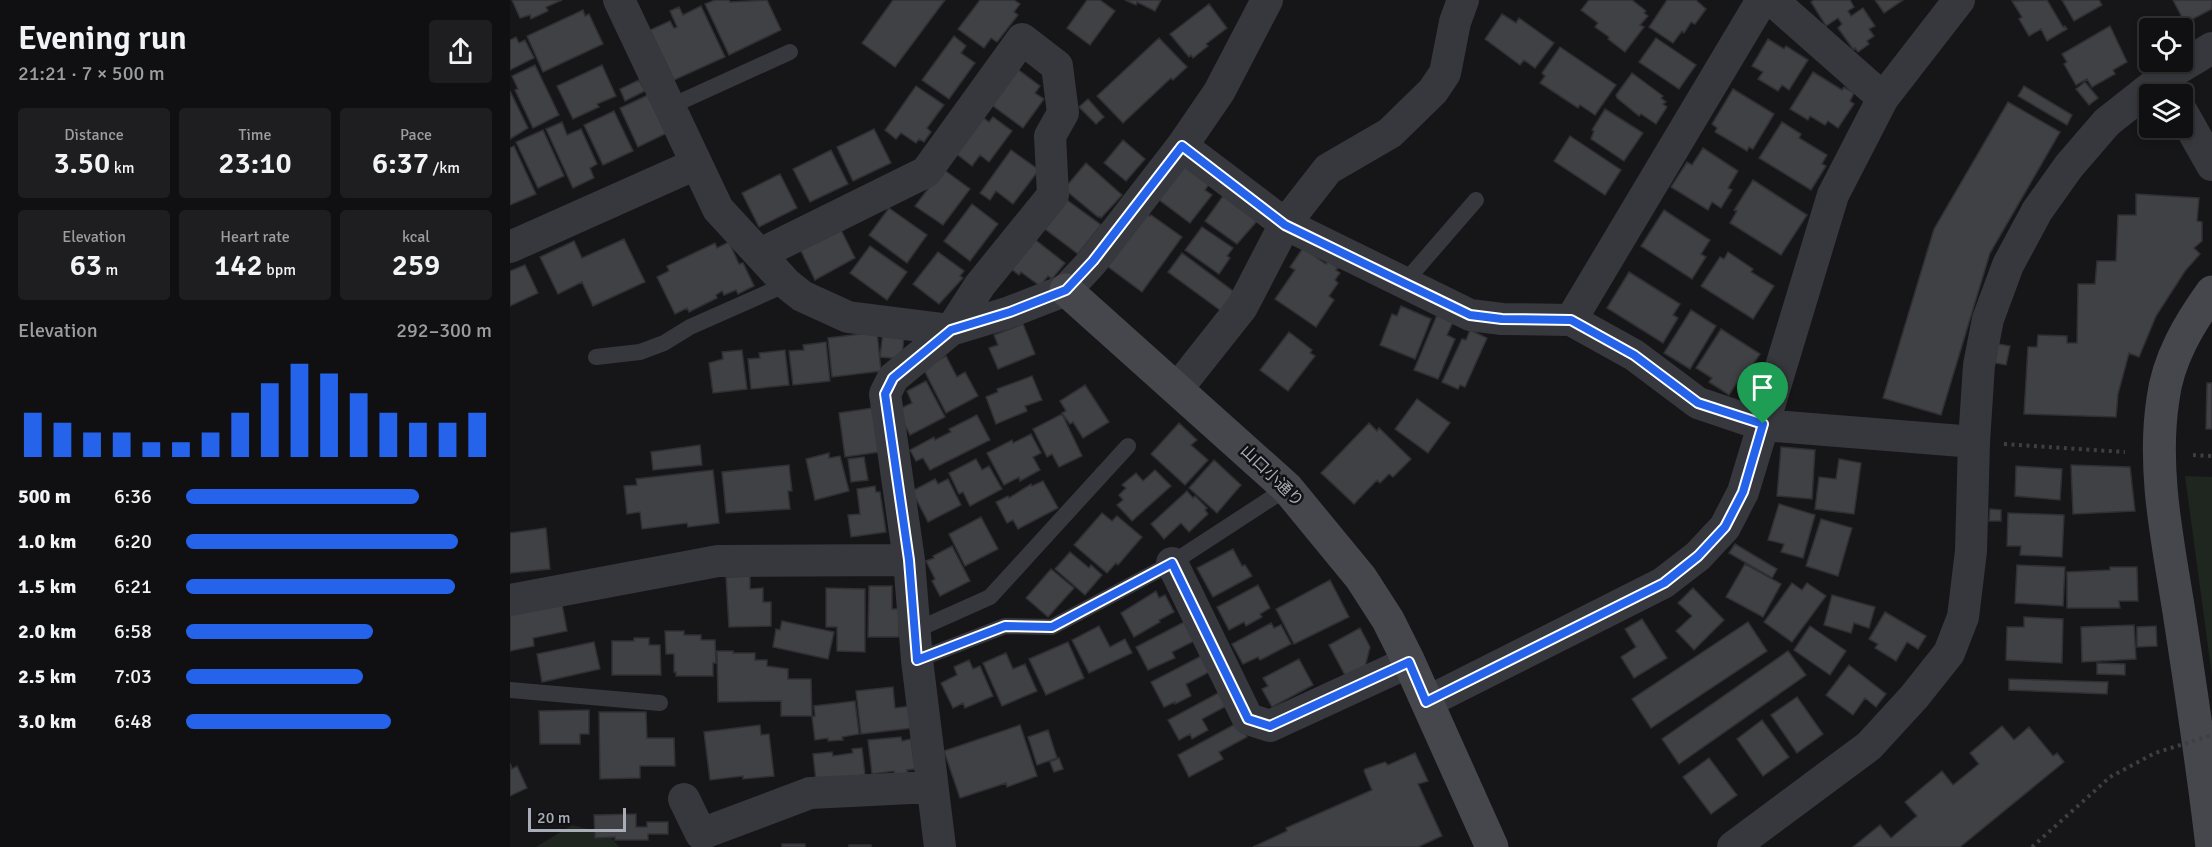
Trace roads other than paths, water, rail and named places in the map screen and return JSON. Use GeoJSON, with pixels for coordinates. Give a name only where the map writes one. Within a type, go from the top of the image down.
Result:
{"type":"FeatureCollection","features":[{"type":"Feature","properties":{"kind":"street"},"geometry":{"type":"LineString","coordinates":[[619,0],[718,209],[787,284],[802,296],[848,317],[951,330],[1010,312],[1066,290],[1093,261],[1182,146],[1219,92],[1267,0]]}},
{"type":"Feature","properties":{"kind":"street"},"geometry":{"type":"LineString","coordinates":[[1177,389],[1242,307],[1285,225],[1328,168],[1390,133],[1433,91],[1445,73],[1455,22],[1463,0]]}},
{"type":"Feature","properties":{"kind":"street"},"geometry":{"type":"LineString","coordinates":[[1571,320],[1762,0]]}},
{"type":"Feature","properties":{"kind":"street"},"geometry":{"type":"LineString","coordinates":[[1772,0],[1883,98]]}},
{"type":"Feature","properties":{"kind":"street"},"geometry":{"type":"LineString","coordinates":[[1426,702],[1664,583],[1698,556],[1725,527],[1743,492],[1833,195],[1883,98],[1959,0]]}},
{"type":"Feature","properties":{"kind":"street"},"geometry":{"type":"LineString","coordinates":[[760,254],[926,172],[1022,39],[1057,66],[1063,113],[1050,136],[1053,195],[980,285],[951,330],[893,378],[885,394],[909,560],[915,645],[940,847]]}},
{"type":"Feature","properties":{"kind":"street"},"geometry":{"type":"LineString","coordinates":[[2170,84],[2212,48]]}},
{"type":"Feature","properties":{"kind":"street"},"geometry":{"type":"LineString","coordinates":[[1733,847],[1869,746],[1914,697],[1949,653],[1963,617],[1971,551],[1979,365],[1988,319],[2008,265],[2037,212],[2069,166],[2107,122],[2139,103]]}},
{"type":"Feature","properties":{"kind":"street"},"geometry":{"type":"LineString","coordinates":[[2193,131],[2212,165]]}},
{"type":"Feature","properties":{"kind":"street"},"geometry":{"type":"LineString","coordinates":[[1182,146],[1285,225],[1470,315],[1502,319],[1571,320],[1634,355],[1698,403],[1763,424],[1974,442]]}},
{"type":"Feature","properties":{"kind":"street"},"geometry":{"type":"LineString","coordinates":[[510,247],[696,164]]}},
{"type":"Feature","properties":{"kind":"street","name":"山口小通り"},"geometry":{"type":"LineString","coordinates":[[1066,290],[1287,488],[1361,578],[1388,620],[1409,662],[1492,847]]}},
{"type":"Feature","properties":{"kind":"street"},"geometry":{"type":"LineString","coordinates":[[2212,292],[2192,319],[2175,353],[2163,398],[2160,454],[2161,503],[2209,751],[2212,847]]}},
{"type":"Feature","properties":{"kind":"street"},"geometry":{"type":"LineString","coordinates":[[510,600],[718,561],[909,560]]}},
{"type":"Feature","properties":{"kind":"street"},"geometry":{"type":"LineString","coordinates":[[1172,563],[1248,719],[1270,726],[1409,662]]}},
{"type":"Feature","properties":{"kind":"street"},"geometry":{"type":"LineString","coordinates":[[684,799],[701,834],[810,793],[931,787]]}},
{"type":"Feature","properties":{"kind":"lane"},"geometry":{"type":"LineString","coordinates":[[669,107],[790,52]]}},
{"type":"Feature","properties":{"kind":"lane"},"geometry":{"type":"LineString","coordinates":[[1404,283],[1476,200]]}},
{"type":"Feature","properties":{"kind":"lane"},"geometry":{"type":"LineString","coordinates":[[596,357],[640,352],[664,343],[690,327],[787,284]]}},
{"type":"Feature","properties":{"kind":"lane"},"geometry":{"type":"LineString","coordinates":[[915,645],[990,597],[1128,446]]}},
{"type":"Feature","properties":{"kind":"lane"},"geometry":{"type":"LineString","coordinates":[[915,645],[1005,626],[1052,627],[1172,563],[1287,488]]}},
{"type":"Feature","properties":{"kind":"lane"},"geometry":{"type":"LineString","coordinates":[[510,690],[660,703]]}}]}
